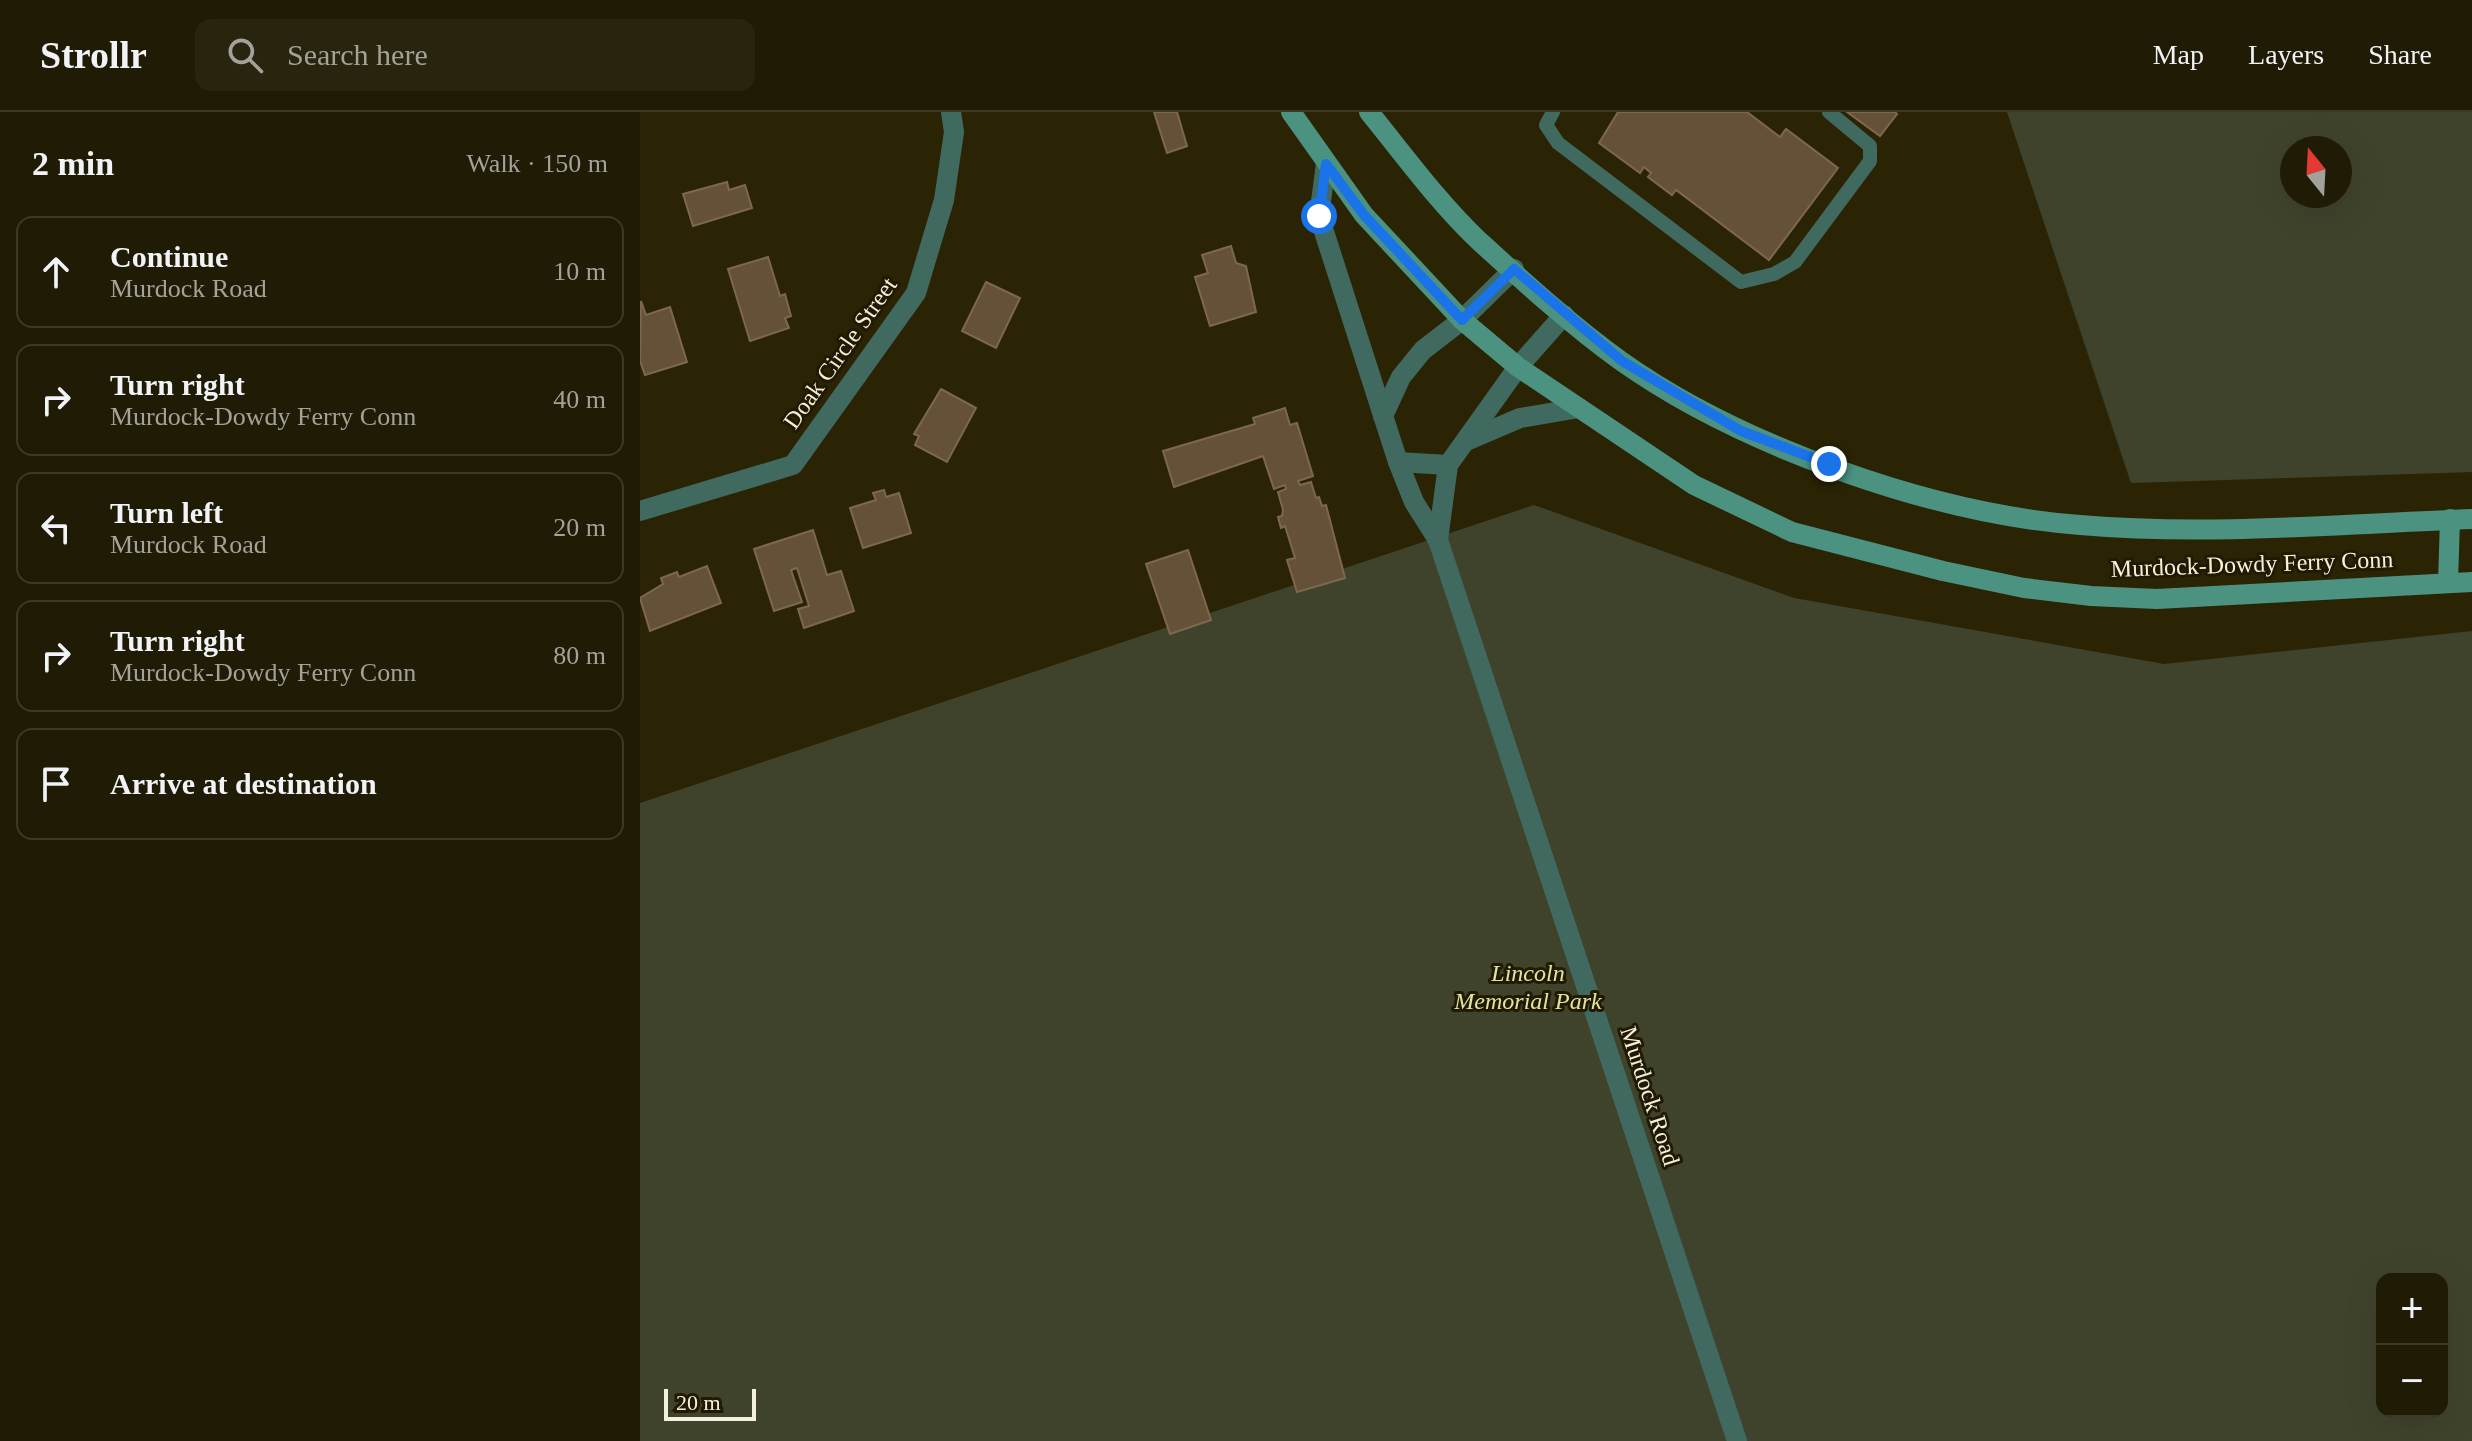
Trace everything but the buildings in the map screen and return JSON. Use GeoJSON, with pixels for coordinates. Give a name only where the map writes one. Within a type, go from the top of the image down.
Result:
{"type":"FeatureCollection","features":[{"type":"Feature","properties":{"kind":"main road","name":"Murdock-Dowdy Ferry Conn"},"geometry":{"type":"LineString","coordinates":[[1291,112],[1364,215],[1462,320],[1518,367],[1694,485],[1792,532],[1997,582],[2091,596],[2157,599],[2472,582]]}},
{"type":"Feature","properties":{"kind":"main road","name":"Murdock-Dowdy Ferry Conn"},"geometry":{"type":"LineString","coordinates":[[1369,112],[1477,239],[1564,315],[1622,361],[1741,431],[1904,491],[1981,512],[2078,525],[2190,531],[2472,519]]}},
{"type":"Feature","properties":{"kind":"main road"},"geometry":{"type":"LineString","coordinates":[[2448,583],[2450,519]]}},
{"type":"Feature","properties":{"kind":"street","name":"Doak Circle Street"},"geometry":{"type":"LineString","coordinates":[[640,511],[793,465],[916,293],[944,200],[954,132],[951,112]]}},
{"type":"Feature","properties":{"kind":"street","name":"Murdock Road"},"geometry":{"type":"LineString","coordinates":[[1326,164],[1319,216],[1383,416],[1414,502],[1438,540],[1737,1441]]}},
{"type":"Feature","properties":{"kind":"street"},"geometry":{"type":"LineString","coordinates":[[1383,416],[1401,377],[1423,350],[1462,320],[1514,269]]}},
{"type":"Feature","properties":{"kind":"street","name":"Murdock Road"},"geometry":{"type":"LineString","coordinates":[[1438,540],[1448,465],[1518,367],[1564,315]]}},
{"type":"Feature","properties":{"kind":"street"},"geometry":{"type":"LineString","coordinates":[[1466,441],[1520,418],[1579,408]]}},
{"type":"Feature","properties":{"kind":"street"},"geometry":{"type":"LineString","coordinates":[[1398,462],[1448,465]]}},
{"type":"Feature","properties":{"kind":"lane"},"geometry":{"type":"LineString","coordinates":[[1553,112],[1546,125],[1558,143],[1741,282],[1774,274],[1795,262],[1870,161],[1870,146],[1829,112]]}},
{"type":"Feature","properties":{"kind":"green space"},"geometry":{"type":"Polygon","coordinates":[[[2007,112],[2472,112],[2472,472],[2131,483],[2007,112]]]}},
{"type":"Feature","properties":{"kind":"green space","name":"Lincoln Memorial Park"},"geometry":{"type":"Polygon","coordinates":[[[1534,505],[1794,598],[2164,664],[2472,631],[2472,1441],[640,1441],[640,803],[1534,505]]]}},
{"type":"Feature","properties":{"kind":"route"},"geometry":{"type":"LineString","coordinates":[[1319,216],[1326,164],[1364,215],[1462,320],[1514,269],[1564,315],[1622,361],[1741,431],[1829,464]]}}]}
